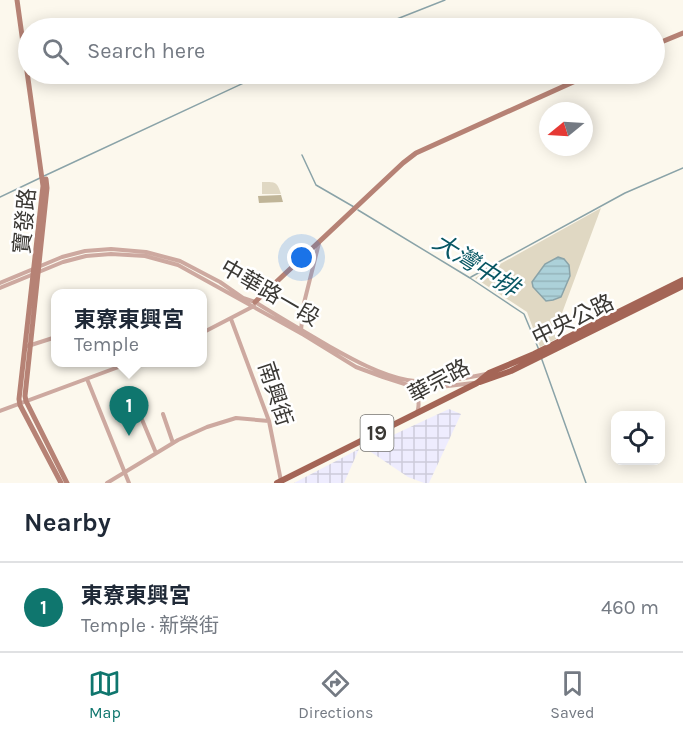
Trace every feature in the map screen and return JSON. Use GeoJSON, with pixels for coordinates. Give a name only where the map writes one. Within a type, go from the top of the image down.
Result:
{"type":"FeatureCollection","features":[{"type":"Feature","properties":{"kind":"main road","name":"寶發路"},"geometry":{"type":"LineString","coordinates":[[17,0],[20,18]]}},
{"type":"Feature","properties":{"kind":"main road"},"geometry":{"type":"LineString","coordinates":[[665,40],[683,33]]}},
{"type":"Feature","properties":{"kind":"main road","name":"寶發路"},"geometry":{"type":"LineString","coordinates":[[23,403],[20,391],[27,346],[43,186],[29,84]]}},
{"type":"Feature","properties":{"kind":"main road"},"geometry":{"type":"LineString","coordinates":[[254,304],[416,153],[569,84]]}},
{"type":"Feature","properties":{"kind":"main road","name":"中央公路"},"geometry":{"type":"LineString","coordinates":[[489,374],[683,280]]}},
{"type":"Feature","properties":{"kind":"main road","name":"中央公路"},"geometry":{"type":"LineString","coordinates":[[477,383],[511,371],[683,286]]}},
{"type":"Feature","properties":{"kind":"main road","name":"華宗路"},"geometry":{"type":"LineString","coordinates":[[279,482],[417,414],[477,383],[489,374]]}},
{"type":"Feature","properties":{"kind":"main road"},"geometry":{"type":"LineString","coordinates":[[23,403],[61,483]]}},
{"type":"Feature","properties":{"kind":"main road"},"geometry":{"type":"LineString","coordinates":[[23,403],[67,483]]}},
{"type":"Feature","properties":{"kind":"street"},"geometry":{"type":"LineString","coordinates":[[301,330],[304,303],[319,242]]}},
{"type":"Feature","properties":{"kind":"street","name":"中華路一段"},"geometry":{"type":"LineString","coordinates":[[35,270],[62,257],[85,251],[111,249],[146,252],[180,261],[358,363],[384,373],[406,380],[438,381],[489,374]]}},
{"type":"Feature","properties":{"kind":"street"},"geometry":{"type":"LineString","coordinates":[[0,284],[35,270]]}},
{"type":"Feature","properties":{"kind":"street"},"geometry":{"type":"LineString","coordinates":[[0,288],[35,270]]}},
{"type":"Feature","properties":{"kind":"street"},"geometry":{"type":"LineString","coordinates":[[207,328],[231,319],[254,304]]}},
{"type":"Feature","properties":{"kind":"street","name":"中華路一段"},"geometry":{"type":"LineString","coordinates":[[254,304],[356,367],[382,377],[411,386],[440,387],[477,383]]}},
{"type":"Feature","properties":{"kind":"street","name":"南興街"},"geometry":{"type":"LineString","coordinates":[[231,319],[269,421],[279,482]]}},
{"type":"Feature","properties":{"kind":"street"},"geometry":{"type":"LineString","coordinates":[[27,346],[51,338]]}},
{"type":"Feature","properties":{"kind":"street"},"geometry":{"type":"LineString","coordinates":[[0,411],[121,367]]}},
{"type":"Feature","properties":{"kind":"street"},"geometry":{"type":"LineString","coordinates":[[87,379],[129,483]]}},
{"type":"Feature","properties":{"kind":"street"},"geometry":{"type":"LineString","coordinates":[[406,380],[418,397],[417,414]]}},
{"type":"Feature","properties":{"kind":"street"},"geometry":{"type":"LineString","coordinates":[[138,410],[156,453]]}},
{"type":"Feature","properties":{"kind":"street"},"geometry":{"type":"LineString","coordinates":[[163,414],[173,443]]}},
{"type":"Feature","properties":{"kind":"street"},"geometry":{"type":"LineString","coordinates":[[107,483],[173,443],[201,429],[236,418],[269,421]]}},
{"type":"Feature","properties":{"kind":"shaded area"},"geometry":{"type":"Polygon","coordinates":[[[262,182],[275,183],[281,194],[262,194],[262,182]]]}},
{"type":"Feature","properties":{"kind":"shaded area"},"geometry":{"type":"Polygon","coordinates":[[[601,208],[555,332],[556,339],[540,347],[527,312],[475,278],[601,208]]]}},
{"type":"Feature","properties":{"kind":"shaded area"},"geometry":{"type":"Polygon","coordinates":[[[449,409],[461,414],[429,483],[408,477],[365,448],[449,409]]]}},
{"type":"Feature","properties":{"kind":"shaded area"},"geometry":{"type":"Polygon","coordinates":[[[359,449],[344,483],[294,483],[359,449]]]}},
{"type":"Feature","properties":{"kind":"green space"},"geometry":{"type":"Polygon","coordinates":[[[281,195],[283,202],[259,203],[258,196],[281,195]]]}},
{"type":"Feature","properties":{"kind":"water"},"geometry":{"type":"Polygon","coordinates":[[[558,257],[564,259],[569,265],[570,276],[561,297],[546,301],[533,287],[532,282],[545,264],[558,257]]]}},
{"type":"Feature","properties":{"kind":"waterway"},"geometry":{"type":"LineString","coordinates":[[399,18],[445,0]]}},
{"type":"Feature","properties":{"kind":"waterway"},"geometry":{"type":"LineString","coordinates":[[44,176],[242,84]]}},
{"type":"Feature","properties":{"kind":"waterway","name":"大灣中排"},"geometry":{"type":"LineString","coordinates":[[302,155],[316,185],[354,207]]}},
{"type":"Feature","properties":{"kind":"waterway"},"geometry":{"type":"LineString","coordinates":[[471,277],[625,193],[683,168]]}},
{"type":"Feature","properties":{"kind":"waterway"},"geometry":{"type":"LineString","coordinates":[[0,197],[40,178]]}},
{"type":"Feature","properties":{"kind":"waterway","name":"大灣中排"},"geometry":{"type":"LineString","coordinates":[[358,210],[470,278],[524,314],[539,350]]}},
{"type":"Feature","properties":{"kind":"waterway","name":"大灣中排"},"geometry":{"type":"LineString","coordinates":[[541,357],[586,483]]}},
{"type":"Feature","properties":{"kind":"place","name":"東寮東興宮"},"geometry":{"type":"Point","coordinates":[129,436]}}]}
